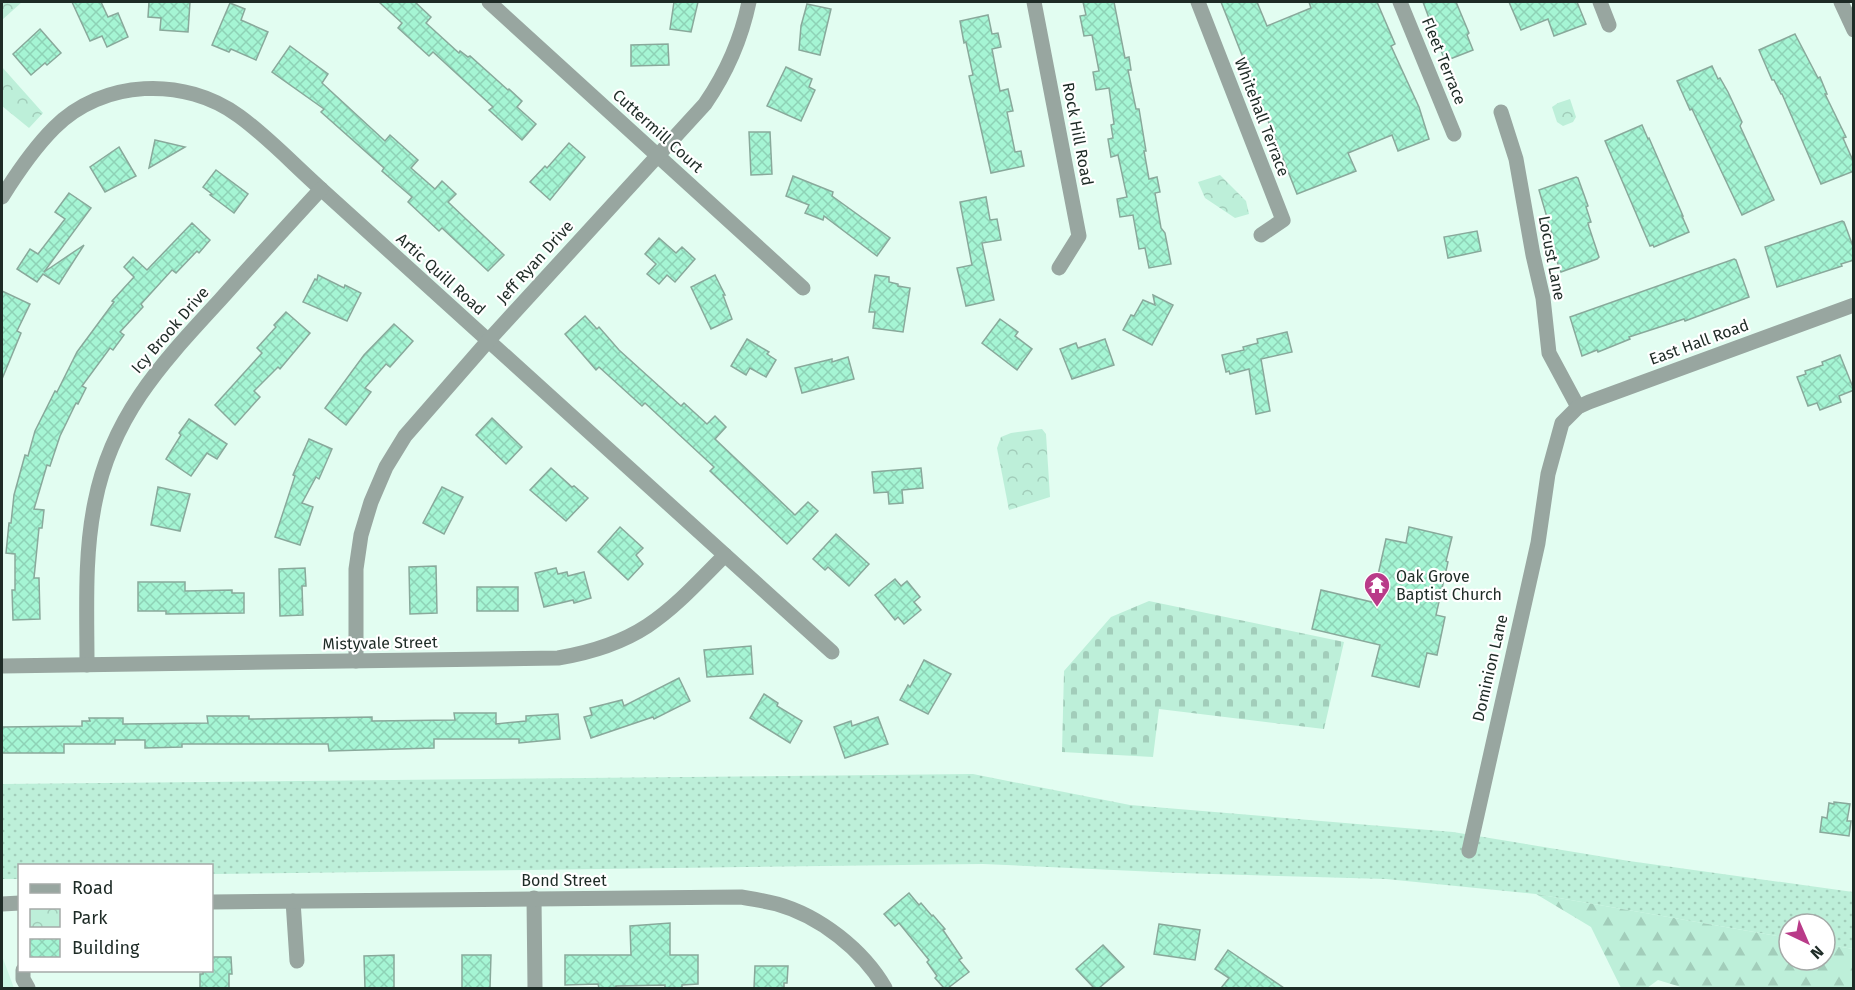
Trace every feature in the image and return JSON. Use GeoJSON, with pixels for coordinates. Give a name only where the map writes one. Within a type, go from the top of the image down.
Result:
{"type":"FeatureCollection","features":[{"type":"Feature","properties":{"kind":"street","name":"Cuttermill Court"},"geometry":{"type":"LineString","coordinates":[[489,2],[803,288]]}},
{"type":"Feature","properties":{"kind":"street","name":"Jeff Ryan Drive"},"geometry":{"type":"LineString","coordinates":[[356,662],[356,569],[361,535],[371,502],[386,467],[405,435],[705,104],[734,56],[749,2]]}},
{"type":"Feature","properties":{"kind":"street","name":"Rock Hill Road"},"geometry":{"type":"LineString","coordinates":[[1034,2],[1079,236],[1059,268]]}},
{"type":"Feature","properties":{"kind":"street","name":"Whitehall Terrace"},"geometry":{"type":"LineString","coordinates":[[1198,2],[1283,220],[1261,235]]}},
{"type":"Feature","properties":{"kind":"street","name":"Fleet Terrace"},"geometry":{"type":"LineString","coordinates":[[1400,2],[1454,134]]}},
{"type":"Feature","properties":{"kind":"street"},"geometry":{"type":"LineString","coordinates":[[1600,2],[1609,25]]}},
{"type":"Feature","properties":{"kind":"street"},"geometry":{"type":"LineString","coordinates":[[1841,2],[1854,30]]}},
{"type":"Feature","properties":{"kind":"street","name":"Artic Quill Road"},"geometry":{"type":"LineString","coordinates":[[2,197],[19,171],[54,127],[71,113],[92,101],[140,88],[166,88],[214,101],[238,116],[321,189],[832,652]]}},
{"type":"Feature","properties":{"kind":"street","name":"Locust Lane"},"geometry":{"type":"LineString","coordinates":[[1501,112],[1516,159],[1543,298],[1549,353],[1578,407]]}},
{"type":"Feature","properties":{"kind":"street","name":"Icy Brook Drive"},"geometry":{"type":"LineString","coordinates":[[87,665],[89,538],[95,500],[105,464],[119,430],[137,398],[160,365],[321,189]]}},
{"type":"Feature","properties":{"kind":"street","name":"East Hall Road"},"geometry":{"type":"LineString","coordinates":[[1562,423],[1578,407],[1854,305]]}},
{"type":"Feature","properties":{"kind":"street","name":"Dominion Lane"},"geometry":{"type":"LineString","coordinates":[[1469,851],[1487,761],[1538,543],[1548,474],[1562,423]]}},
{"type":"Feature","properties":{"kind":"street","name":"Mistyvale Street"},"geometry":{"type":"LineString","coordinates":[[2,666],[558,658],[614,645],[640,632],[666,614],[725,555]]}},
{"type":"Feature","properties":{"kind":"street","name":"Bond Street"},"geometry":{"type":"LineString","coordinates":[[213,902],[741,897],[778,904],[806,916],[834,933],[864,960],[885,988]]}},
{"type":"Feature","properties":{"kind":"street"},"geometry":{"type":"LineString","coordinates":[[534,898],[535,988]]}},
{"type":"Feature","properties":{"kind":"street"},"geometry":{"type":"LineString","coordinates":[[293,901],[297,961]]}},
{"type":"Feature","properties":{"kind":"street"},"geometry":{"type":"LineString","coordinates":[[2,903],[18,903]]}},
{"type":"Feature","properties":{"kind":"street"},"geometry":{"type":"LineString","coordinates":[[23,972],[23,979],[28,988]]}},
{"type":"Feature","properties":{"kind":"shaded area"},"geometry":{"type":"Polygon","coordinates":[[[2,956],[14,988],[2,988],[2,956]]]}},
{"type":"Feature","properties":{"kind":"green space"},"geometry":{"type":"Polygon","coordinates":[[[2,2],[22,2],[2,20],[2,2]]]}},
{"type":"Feature","properties":{"kind":"green space"},"geometry":{"type":"Polygon","coordinates":[[[2,67],[43,113],[29,128],[2,106],[2,67]]]}},
{"type":"Feature","properties":{"kind":"green space"},"geometry":{"type":"Polygon","coordinates":[[[1570,99],[1576,117],[1573,122],[1563,126],[1557,122],[1552,107],[1570,99]]]}},
{"type":"Feature","properties":{"kind":"green space"},"geometry":{"type":"Polygon","coordinates":[[[1220,175],[1246,201],[1249,214],[1235,218],[1205,198],[1198,182],[1220,175]]]}},
{"type":"Feature","properties":{"kind":"green space"},"geometry":{"type":"Polygon","coordinates":[[[1042,429],[1046,434],[1050,497],[1009,510],[997,448],[1001,437],[1011,433],[1042,429]]]}},
{"type":"Feature","properties":{"kind":"green space"},"geometry":{"type":"Polygon","coordinates":[[[1149,601],[1344,642],[1324,729],[1159,709],[1153,757],[1062,752],[1064,671],[1111,617],[1149,601]]]}},
{"type":"Feature","properties":{"kind":"green space"},"geometry":{"type":"Polygon","coordinates":[[[973,774],[1130,805],[1453,832],[1629,861],[1853,892],[1853,949],[1837,946],[1837,912],[1777,912],[1777,936],[1536,894],[1386,879],[983,864],[213,874],[213,864],[18,864],[18,879],[2,879],[2,784],[973,774]]]}},
{"type":"Feature","properties":{"kind":"green space"},"geometry":{"type":"Polygon","coordinates":[[[1536,894],[1777,936],[1777,972],[1837,972],[1837,946],[1853,949],[1853,988],[1684,988],[1658,980],[1647,988],[1621,988],[1591,927],[1536,894]]]}},
{"type":"Feature","properties":{"kind":"building"},"geometry":{"type":"Polygon","coordinates":[[[72,2],[101,2],[108,17],[118,13],[128,37],[107,47],[102,36],[90,41],[72,2]]]}},
{"type":"Feature","properties":{"kind":"building"},"geometry":{"type":"Polygon","coordinates":[[[149,2],[190,2],[188,32],[160,30],[161,18],[148,17],[149,2]]]}},
{"type":"Feature","properties":{"kind":"building"},"geometry":{"type":"Polygon","coordinates":[[[379,2],[415,2],[431,17],[426,23],[459,53],[460,51],[470,56],[509,89],[522,101],[517,107],[536,124],[522,140],[489,110],[493,107],[433,52],[429,56],[398,28],[402,23],[379,2]]]}},
{"type":"Feature","properties":{"kind":"building"},"geometry":{"type":"Polygon","coordinates":[[[674,2],[698,2],[691,32],[670,29],[674,2]]]}},
{"type":"Feature","properties":{"kind":"building"},"geometry":{"type":"Polygon","coordinates":[[[1083,2],[1114,2],[1125,58],[1129,57],[1131,70],[1128,70],[1136,109],[1139,109],[1149,179],[1157,177],[1160,192],[1155,193],[1161,228],[1165,233],[1171,264],[1149,268],[1145,248],[1139,249],[1133,215],[1120,217],[1117,199],[1127,197],[1118,155],[1111,157],[1108,139],[1113,138],[1111,125],[1114,124],[1109,88],[1096,90],[1093,72],[1099,71],[1092,35],[1084,36],[1080,16],[1086,15],[1083,2]]]}},
{"type":"Feature","properties":{"kind":"building"},"geometry":{"type":"Polygon","coordinates":[[[1221,2],[1257,2],[1267,26],[1311,8],[1309,2],[1377,2],[1395,44],[1391,46],[1419,107],[1429,139],[1398,151],[1392,135],[1348,153],[1356,171],[1297,194],[1221,2]]]}},
{"type":"Feature","properties":{"kind":"building"},"geometry":{"type":"Polygon","coordinates":[[[1423,2],[1456,2],[1469,33],[1467,35],[1473,50],[1445,61],[1423,2]]]}},
{"type":"Feature","properties":{"kind":"building"},"geometry":{"type":"Polygon","coordinates":[[[1509,2],[1577,2],[1586,24],[1554,36],[1548,19],[1521,30],[1509,2]]]}},
{"type":"Feature","properties":{"kind":"building"},"geometry":{"type":"Polygon","coordinates":[[[230,3],[245,9],[241,20],[268,32],[256,60],[231,49],[229,52],[212,45],[230,3]]]}},
{"type":"Feature","properties":{"kind":"building"},"geometry":{"type":"Polygon","coordinates":[[[807,4],[831,9],[820,55],[799,50],[801,26],[807,4]]]}},
{"type":"Feature","properties":{"kind":"building"},"geometry":{"type":"Polygon","coordinates":[[[988,15],[992,34],[998,33],[1001,47],[992,49],[1000,91],[1008,89],[1013,111],[1007,112],[1015,152],[1021,151],[1024,166],[991,173],[969,76],[973,75],[960,21],[988,15]]]}},
{"type":"Feature","properties":{"kind":"building"},"geometry":{"type":"Polygon","coordinates":[[[40,29],[61,53],[31,75],[13,54],[40,29]]]}},
{"type":"Feature","properties":{"kind":"building"},"geometry":{"type":"Polygon","coordinates":[[[1795,34],[1818,78],[1820,77],[1827,94],[1825,94],[1846,137],[1843,138],[1854,163],[1854,171],[1821,184],[1782,94],[1772,80],[1759,50],[1795,34]]]}},
{"type":"Feature","properties":{"kind":"building"},"geometry":{"type":"Polygon","coordinates":[[[668,44],[669,65],[631,66],[631,45],[668,44]]]}},
{"type":"Feature","properties":{"kind":"building"},"geometry":{"type":"Polygon","coordinates":[[[290,46],[328,74],[322,83],[385,141],[390,135],[418,160],[411,168],[435,189],[442,181],[456,194],[448,202],[504,255],[488,271],[442,228],[439,231],[408,202],[412,197],[382,171],[384,168],[321,112],[324,109],[272,72],[290,46]]]}},
{"type":"Feature","properties":{"kind":"building"},"geometry":{"type":"Polygon","coordinates":[[[1712,66],[1728,92],[1742,122],[1740,126],[1774,200],[1742,215],[1677,81],[1712,66]]]}},
{"type":"Feature","properties":{"kind":"building"},"geometry":{"type":"Polygon","coordinates":[[[786,67],[812,79],[809,87],[815,90],[801,121],[767,106],[786,67]]]}},
{"type":"Feature","properties":{"kind":"building"},"geometry":{"type":"Polygon","coordinates":[[[1642,125],[1689,232],[1654,247],[1650,246],[1605,141],[1642,125]]]}},
{"type":"Feature","properties":{"kind":"building"},"geometry":{"type":"Polygon","coordinates":[[[749,132],[770,132],[772,174],[751,175],[749,132]]]}},
{"type":"Feature","properties":{"kind":"building"},"geometry":{"type":"Polygon","coordinates":[[[155,140],[185,147],[149,168],[155,140]]]}},
{"type":"Feature","properties":{"kind":"building"},"geometry":{"type":"Polygon","coordinates":[[[569,143],[585,157],[550,200],[530,182],[545,166],[547,168],[569,143]]]}},
{"type":"Feature","properties":{"kind":"building"},"geometry":{"type":"Polygon","coordinates":[[[119,147],[136,176],[105,192],[90,167],[119,147]]]}},
{"type":"Feature","properties":{"kind":"building"},"geometry":{"type":"Polygon","coordinates":[[[216,170],[248,194],[234,213],[203,187],[216,170]]]}},
{"type":"Feature","properties":{"kind":"building"},"geometry":{"type":"Polygon","coordinates":[[[793,176],[833,192],[832,196],[890,238],[877,256],[824,216],[823,220],[805,213],[809,205],[786,196],[793,176]]]}},
{"type":"Feature","properties":{"kind":"building"},"geometry":{"type":"Polygon","coordinates":[[[1576,177],[1588,206],[1586,207],[1591,222],[1588,223],[1599,257],[1561,272],[1539,190],[1576,177]]]}},
{"type":"Feature","properties":{"kind":"building"},"geometry":{"type":"Polygon","coordinates":[[[69,193],[91,208],[44,272],[84,245],[59,284],[43,274],[37,282],[17,269],[30,249],[38,254],[65,219],[55,212],[69,193]]]}},
{"type":"Feature","properties":{"kind":"building"},"geometry":{"type":"Polygon","coordinates":[[[986,197],[990,220],[997,219],[1001,240],[982,243],[994,300],[966,306],[957,268],[972,265],[960,202],[986,197]]]}},
{"type":"Feature","properties":{"kind":"building"},"geometry":{"type":"Polygon","coordinates":[[[1842,221],[1854,249],[1854,260],[1777,287],[1765,247],[1842,221]]]}},
{"type":"Feature","properties":{"kind":"building"},"geometry":{"type":"Polygon","coordinates":[[[192,223],[210,240],[176,273],[172,270],[141,304],[143,307],[120,332],[124,335],[113,350],[110,348],[82,386],[86,388],[60,436],[50,466],[47,465],[34,509],[44,510],[42,528],[39,528],[34,578],[39,578],[40,619],[13,620],[12,590],[15,590],[15,554],[6,553],[9,523],[11,523],[14,495],[25,455],[28,456],[35,431],[77,352],[114,302],[112,301],[134,277],[124,267],[133,257],[147,270],[192,223]]]}},
{"type":"Feature","properties":{"kind":"building"},"geometry":{"type":"Polygon","coordinates":[[[1477,231],[1481,251],[1448,258],[1444,237],[1477,231]]]}},
{"type":"Feature","properties":{"kind":"building"},"geometry":{"type":"Polygon","coordinates":[[[659,238],[676,253],[682,247],[695,259],[675,282],[667,275],[659,284],[647,274],[656,264],[645,254],[659,238]]]}},
{"type":"Feature","properties":{"kind":"building"},"geometry":{"type":"Polygon","coordinates":[[[1734,259],[1749,297],[1685,321],[1684,319],[1629,337],[1630,339],[1598,352],[1597,350],[1582,356],[1570,317],[1734,259]]]}},
{"type":"Feature","properties":{"kind":"building"},"geometry":{"type":"Polygon","coordinates":[[[318,275],[344,288],[345,285],[361,293],[347,321],[303,302],[318,275]]]}},
{"type":"Feature","properties":{"kind":"building"},"geometry":{"type":"Polygon","coordinates":[[[715,275],[725,295],[723,295],[732,319],[711,329],[691,287],[715,275]]]}},
{"type":"Feature","properties":{"kind":"building"},"geometry":{"type":"Polygon","coordinates":[[[875,275],[889,277],[889,282],[910,288],[903,332],[873,328],[875,312],[869,312],[875,275]]]}},
{"type":"Feature","properties":{"kind":"building"},"geometry":{"type":"Polygon","coordinates":[[[2,291],[30,304],[17,331],[21,333],[2,379],[2,291]]]}},
{"type":"Feature","properties":{"kind":"building"},"geometry":{"type":"Polygon","coordinates":[[[1153,295],[1173,305],[1152,345],[1123,330],[1143,300],[1155,305],[1153,295]]]}},
{"type":"Feature","properties":{"kind":"building"},"geometry":{"type":"Polygon","coordinates":[[[286,312],[310,333],[280,369],[278,367],[254,391],[260,397],[235,425],[215,405],[262,353],[257,348],[286,312]]]}},
{"type":"Feature","properties":{"kind":"building"},"geometry":{"type":"Polygon","coordinates":[[[585,316],[681,406],[684,403],[707,424],[715,416],[726,427],[715,439],[795,515],[808,502],[818,511],[787,544],[710,471],[714,467],[645,403],[642,406],[599,367],[596,370],[565,334],[585,316]]]}},
{"type":"Feature","properties":{"kind":"building"},"geometry":{"type":"Polygon","coordinates":[[[1000,319],[1018,332],[1015,336],[1032,349],[1017,370],[982,343],[1000,319]]]}},
{"type":"Feature","properties":{"kind":"building"},"geometry":{"type":"Polygon","coordinates":[[[394,324],[413,341],[390,367],[386,364],[365,388],[371,392],[346,425],[325,408],[364,355],[394,324]]]}},
{"type":"Feature","properties":{"kind":"building"},"geometry":{"type":"Polygon","coordinates":[[[1287,332],[1292,352],[1261,359],[1270,411],[1256,414],[1249,369],[1230,374],[1229,371],[1226,372],[1222,355],[1244,350],[1243,347],[1258,343],[1257,339],[1287,332]]]}},
{"type":"Feature","properties":{"kind":"building"},"geometry":{"type":"Polygon","coordinates":[[[747,339],[769,352],[767,354],[776,360],[766,377],[750,368],[746,375],[731,366],[747,339]]]}},
{"type":"Feature","properties":{"kind":"building"},"geometry":{"type":"Polygon","coordinates":[[[1105,339],[1114,365],[1072,379],[1060,349],[1076,343],[1078,348],[1105,339]]]}},
{"type":"Feature","properties":{"kind":"building"},"geometry":{"type":"Polygon","coordinates":[[[1840,355],[1854,390],[1839,396],[1841,402],[1820,410],[1817,403],[1808,406],[1797,377],[1806,374],[1805,371],[1823,365],[1822,362],[1840,355]]]}},
{"type":"Feature","properties":{"kind":"building"},"geometry":{"type":"Polygon","coordinates":[[[848,357],[854,379],[802,393],[795,368],[848,357]]]}},
{"type":"Feature","properties":{"kind":"building"},"geometry":{"type":"Polygon","coordinates":[[[492,418],[522,447],[506,464],[476,435],[492,418]]]}},
{"type":"Feature","properties":{"kind":"building"},"geometry":{"type":"Polygon","coordinates":[[[189,419],[227,444],[217,459],[207,453],[191,476],[166,459],[189,419]]]}},
{"type":"Feature","properties":{"kind":"building"},"geometry":{"type":"Polygon","coordinates":[[[309,439],[332,449],[319,479],[316,477],[302,503],[313,507],[300,545],[275,537],[295,476],[293,475],[309,439]]]}},
{"type":"Feature","properties":{"kind":"building"},"geometry":{"type":"Polygon","coordinates":[[[551,468],[588,498],[566,521],[530,490],[551,468]]]}},
{"type":"Feature","properties":{"kind":"building"},"geometry":{"type":"Polygon","coordinates":[[[921,468],[923,488],[902,490],[903,503],[889,504],[888,492],[874,493],[872,472],[921,468]]]}},
{"type":"Feature","properties":{"kind":"building"},"geometry":{"type":"Polygon","coordinates":[[[158,487],[190,494],[180,531],[151,525],[158,487]]]}},
{"type":"Feature","properties":{"kind":"building"},"geometry":{"type":"Polygon","coordinates":[[[442,487],[463,497],[444,534],[423,523],[442,487]]]}},
{"type":"Feature","properties":{"kind":"building"},"geometry":{"type":"Polygon","coordinates":[[[620,527],[643,548],[636,555],[643,564],[628,580],[598,552],[620,527]]]}},
{"type":"Feature","properties":{"kind":"building","name":"Oak Grove Baptist Church"},"geometry":{"type":"Polygon","coordinates":[[[1409,527],[1452,537],[1436,615],[1445,617],[1437,655],[1427,653],[1419,687],[1372,676],[1380,645],[1312,629],[1321,590],[1372,602],[1386,539],[1406,543],[1409,527]]]}},
{"type":"Feature","properties":{"kind":"building"},"geometry":{"type":"Polygon","coordinates":[[[836,534],[869,564],[849,586],[828,567],[825,570],[813,559],[836,534]]]}},
{"type":"Feature","properties":{"kind":"building"},"geometry":{"type":"Polygon","coordinates":[[[436,566],[437,613],[410,614],[409,567],[436,566]]]}},
{"type":"Feature","properties":{"kind":"building"},"geometry":{"type":"Polygon","coordinates":[[[305,568],[306,586],[302,586],[303,615],[280,616],[279,569],[305,568]]]}},
{"type":"Feature","properties":{"kind":"building"},"geometry":{"type":"Polygon","coordinates":[[[556,568],[558,574],[567,572],[568,576],[584,572],[591,598],[544,607],[535,573],[556,568]]]}},
{"type":"Feature","properties":{"kind":"building"},"geometry":{"type":"Polygon","coordinates":[[[895,579],[901,586],[907,581],[920,597],[914,602],[921,610],[904,624],[898,617],[895,620],[875,595],[895,579]]]}},
{"type":"Feature","properties":{"kind":"building"},"geometry":{"type":"Polygon","coordinates":[[[138,582],[185,582],[185,591],[232,590],[232,593],[244,593],[244,613],[166,614],[166,611],[138,611],[138,582]]]}},
{"type":"Feature","properties":{"kind":"building"},"geometry":{"type":"Polygon","coordinates":[[[477,587],[518,587],[518,611],[477,611],[477,587]]]}},
{"type":"Feature","properties":{"kind":"building"},"geometry":{"type":"Polygon","coordinates":[[[751,646],[753,674],[707,677],[704,650],[751,646]]]}},
{"type":"Feature","properties":{"kind":"building"},"geometry":{"type":"Polygon","coordinates":[[[924,660],[951,674],[928,714],[900,700],[908,685],[910,687],[924,660]]]}},
{"type":"Feature","properties":{"kind":"building"},"geometry":{"type":"Polygon","coordinates":[[[679,678],[690,701],[654,719],[653,717],[591,738],[584,717],[592,715],[590,708],[622,700],[624,706],[679,678]]]}},
{"type":"Feature","properties":{"kind":"building"},"geometry":{"type":"Polygon","coordinates":[[[764,694],[778,703],[777,706],[802,721],[790,743],[750,718],[764,694]]]}},
{"type":"Feature","properties":{"kind":"building"},"geometry":{"type":"Polygon","coordinates":[[[454,713],[496,713],[496,724],[526,721],[526,716],[558,714],[560,739],[519,743],[519,739],[434,739],[434,748],[329,751],[328,744],[182,744],[182,747],[145,748],[145,740],[115,740],[115,744],[64,744],[64,753],[2,753],[2,727],[82,726],[82,721],[90,721],[89,718],[123,718],[123,724],[208,723],[207,716],[249,716],[249,719],[372,717],[372,721],[455,720],[454,713]]]}},
{"type":"Feature","properties":{"kind":"building"},"geometry":{"type":"Polygon","coordinates":[[[878,717],[888,744],[845,758],[834,727],[851,721],[852,726],[878,717]]]}},
{"type":"Feature","properties":{"kind":"building"},"geometry":{"type":"Polygon","coordinates":[[[1834,802],[1850,804],[1847,821],[1851,821],[1849,836],[1820,832],[1822,817],[1827,818],[1829,803],[1834,804],[1834,802]]]}},
{"type":"Feature","properties":{"kind":"building"},"geometry":{"type":"Polygon","coordinates":[[[909,893],[945,929],[943,930],[962,958],[959,960],[969,972],[948,988],[944,988],[935,978],[937,976],[927,962],[929,960],[899,923],[895,926],[884,914],[909,893]]]}},
{"type":"Feature","properties":{"kind":"building"},"geometry":{"type":"Polygon","coordinates":[[[670,923],[670,955],[698,955],[698,984],[682,985],[682,988],[665,988],[665,985],[599,988],[598,984],[565,985],[565,955],[631,955],[630,926],[670,923]]]}},
{"type":"Feature","properties":{"kind":"building"},"geometry":{"type":"Polygon","coordinates":[[[1159,924],[1200,930],[1195,960],[1154,954],[1159,924]]]}},
{"type":"Feature","properties":{"kind":"building"},"geometry":{"type":"Polygon","coordinates":[[[1103,945],[1124,967],[1099,988],[1094,988],[1076,969],[1103,945]]]}},
{"type":"Feature","properties":{"kind":"building"},"geometry":{"type":"Polygon","coordinates":[[[1228,950],[1284,988],[1221,988],[1229,978],[1215,969],[1228,950]]]}},
{"type":"Feature","properties":{"kind":"building"},"geometry":{"type":"Polygon","coordinates":[[[394,955],[394,988],[365,988],[364,956],[394,955]]]}},
{"type":"Feature","properties":{"kind":"building"},"geometry":{"type":"Polygon","coordinates":[[[462,955],[491,955],[490,988],[462,988],[462,955]]]}},
{"type":"Feature","properties":{"kind":"building"},"geometry":{"type":"Polygon","coordinates":[[[213,957],[231,957],[232,974],[229,974],[229,988],[200,988],[200,974],[203,972],[213,972],[213,957]]]}},
{"type":"Feature","properties":{"kind":"building"},"geometry":{"type":"Polygon","coordinates":[[[755,966],[788,966],[787,983],[784,983],[784,988],[754,988],[755,966]]]}},
{"type":"Feature","properties":{"kind":"place","name":"Oak Grove Baptist Church"},"geometry":{"type":"Point","coordinates":[1377,608]}}]}
